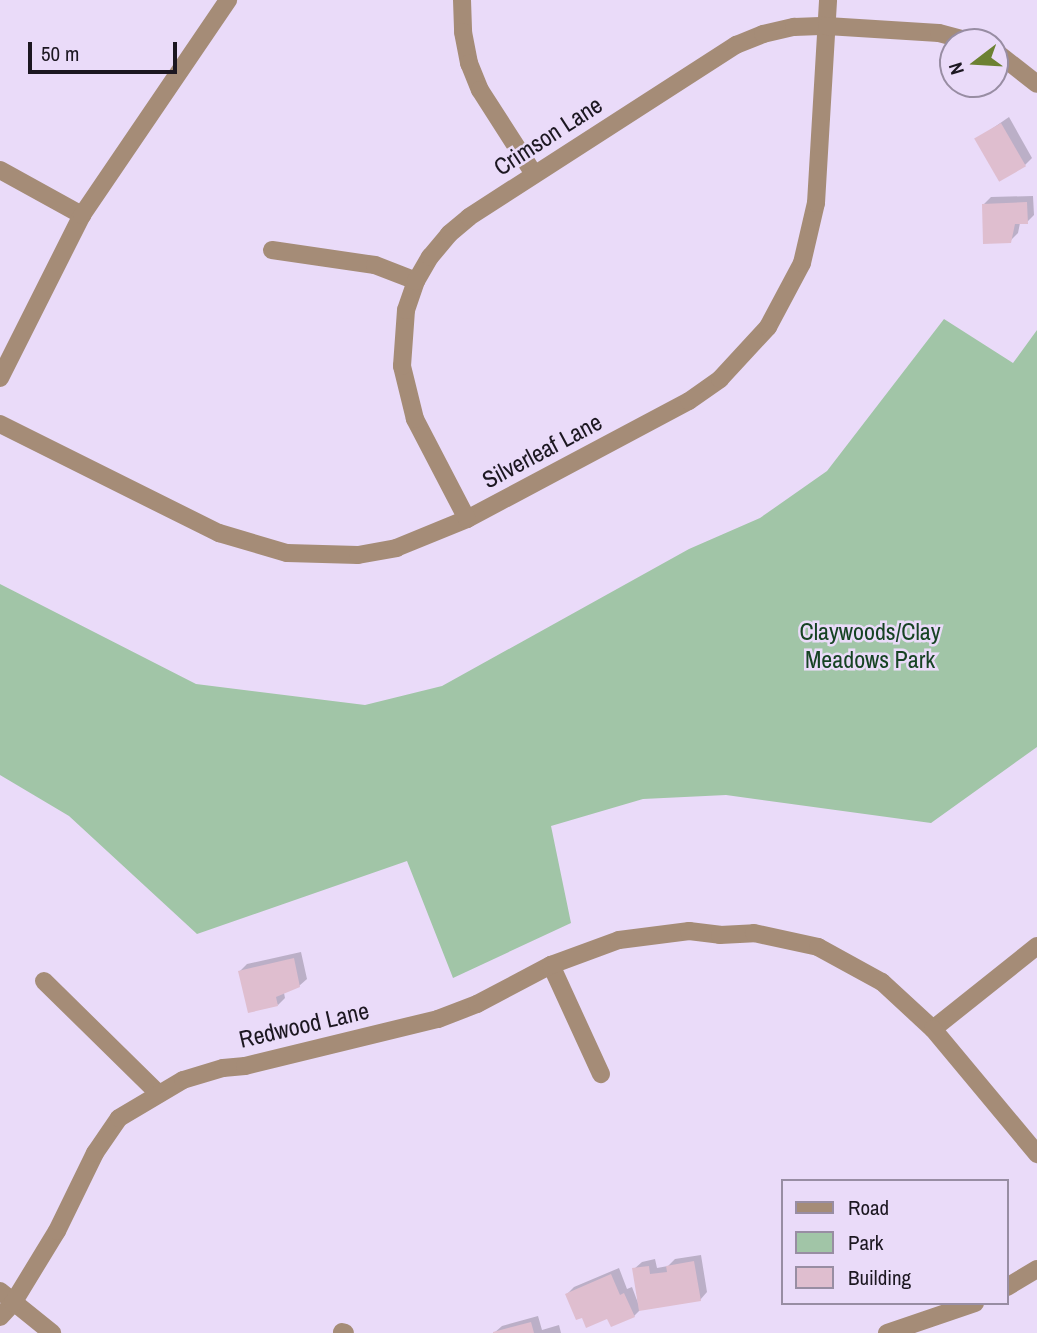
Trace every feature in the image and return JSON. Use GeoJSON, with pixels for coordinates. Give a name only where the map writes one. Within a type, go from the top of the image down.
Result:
{"type":"FeatureCollection","features":[{"type":"Feature","properties":{"kind":"street"},"geometry":{"type":"LineString","coordinates":[[462,0],[463,32],[469,63],[480,90],[534,174]]}},
{"type":"Feature","properties":{"kind":"street","name":"Silverleaf Lane"},"geometry":{"type":"LineString","coordinates":[[0,424],[219,533],[250,545],[287,553],[358,555],[396,548],[428,538],[467,519],[689,401],[720,379],[768,327],[793,284],[811,231],[816,203],[828,0]]}},
{"type":"Feature","properties":{"kind":"street"},"geometry":{"type":"LineString","coordinates":[[0,378],[82,215],[224,1]]}},
{"type":"Feature","properties":{"kind":"street","name":"Crimson Lane"},"geometry":{"type":"LineString","coordinates":[[467,519],[415,419],[406,391],[401,339],[406,310],[416,281],[449,234],[469,217],[534,174],[736,45],[763,34],[794,27],[827,26],[939,33]]}},
{"type":"Feature","properties":{"kind":"street"},"geometry":{"type":"LineString","coordinates":[[1009,62],[1037,83]]}},
{"type":"Feature","properties":{"kind":"street"},"geometry":{"type":"LineString","coordinates":[[0,170],[82,215]]}},
{"type":"Feature","properties":{"kind":"street"},"geometry":{"type":"LineString","coordinates":[[272,250],[375,265],[416,281]]}},
{"type":"Feature","properties":{"kind":"street","name":"Redwood Lane"},"geometry":{"type":"LineString","coordinates":[[0,1317],[7,1297],[62,1221],[90,1162],[119,1118],[183,1080],[223,1068],[245,1066],[438,1018],[477,1004],[551,965],[619,940],[689,931],[720,935],[754,933],[818,947],[835,955],[882,982],[933,1028],[1037,1154]]}},
{"type":"Feature","properties":{"kind":"street"},"geometry":{"type":"LineString","coordinates":[[933,1028],[1037,946]]}},
{"type":"Feature","properties":{"kind":"street"},"geometry":{"type":"LineString","coordinates":[[551,965],[601,1074]]}},
{"type":"Feature","properties":{"kind":"street"},"geometry":{"type":"LineString","coordinates":[[44,981],[159,1094]]}},
{"type":"Feature","properties":{"kind":"street"},"geometry":{"type":"LineString","coordinates":[[1009,1286],[1037,1269]]}},
{"type":"Feature","properties":{"kind":"street"},"geometry":{"type":"LineString","coordinates":[[7,1297],[52,1333]]}},
{"type":"Feature","properties":{"kind":"street"},"geometry":{"type":"LineString","coordinates":[[887,1333],[934,1327],[972,1305]]}},
{"type":"Feature","properties":{"kind":"green space","name":"Claywoods/Clay Meadows Park"},"geometry":{"type":"Polygon","coordinates":[[[944,319],[1013,363],[1037,330],[1037,747],[931,823],[726,795],[643,799],[551,826],[571,923],[453,978],[407,861],[197,934],[69,816],[0,775],[0,584],[196,684],[365,705],[442,686],[689,549],[760,518],[827,471],[944,319]]]}},
{"type":"Feature","properties":{"kind":"building"},"geometry":{"type":"Polygon","coordinates":[[[1001,123],[1026,166],[999,182],[974,138],[1001,123]]]}},
{"type":"Feature","properties":{"kind":"building"},"geometry":{"type":"Polygon","coordinates":[[[1027,202],[1028,224],[1015,224],[1011,243],[983,244],[982,204],[1027,202]]]}},
{"type":"Feature","properties":{"kind":"building"},"geometry":{"type":"Polygon","coordinates":[[[294,958],[300,987],[276,997],[278,1006],[248,1013],[238,971],[294,958]]]}},
{"type":"Feature","properties":{"kind":"building"},"geometry":{"type":"Polygon","coordinates":[[[694,1261],[701,1301],[639,1311],[632,1268],[649,1266],[650,1274],[667,1272],[666,1266],[694,1261]]]}},
{"type":"Feature","properties":{"kind":"building"},"geometry":{"type":"Polygon","coordinates":[[[611,1274],[620,1295],[624,1293],[635,1317],[611,1327],[607,1319],[586,1328],[582,1318],[576,1320],[565,1294],[611,1274]]]}},
{"type":"Feature","properties":{"kind":"building"},"geometry":{"type":"Polygon","coordinates":[[[531,1322],[534,1333],[493,1333],[493,1332],[531,1322]]]}}]}
